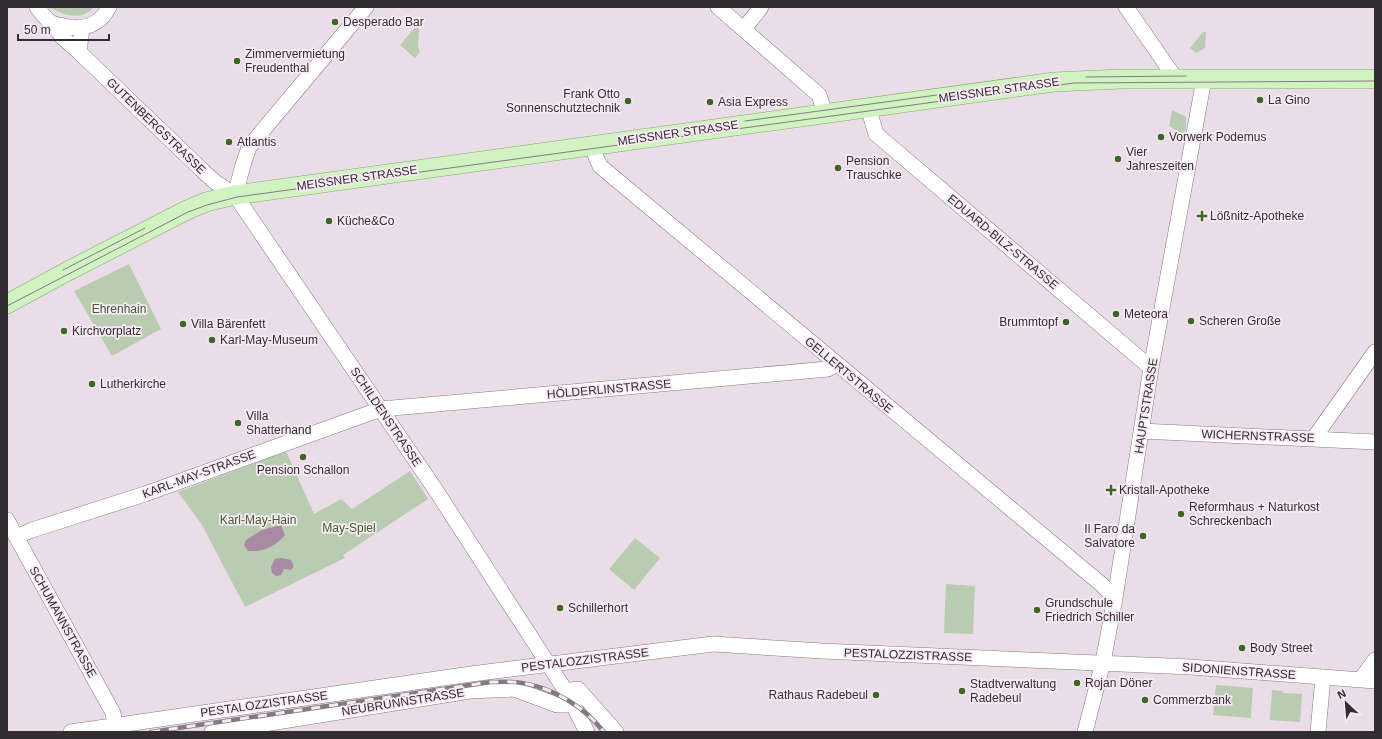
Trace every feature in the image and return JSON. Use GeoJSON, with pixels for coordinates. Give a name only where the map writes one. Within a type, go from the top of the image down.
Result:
{"type":"FeatureCollection","features":[{"type":"Feature","properties":{"kind":"main road","name":"MEISSNER STRASSE"},"geometry":{"type":"LineString","coordinates":[[7,304],[187,210],[206,202],[235,195],[1073,80],[1375,79]]}},
{"type":"Feature","properties":{"kind":"street","name":"GUTENBERGSTRASSE"},"geometry":{"type":"LineString","coordinates":[[37,7],[52,23],[62,37],[80,52],[203,171],[215,182],[235,195]]}},
{"type":"Feature","properties":{"kind":"street"},"geometry":{"type":"LineString","coordinates":[[52,23],[74,29],[82,28],[94,23],[105,15],[109,7]]}},
{"type":"Feature","properties":{"kind":"street"},"geometry":{"type":"LineString","coordinates":[[235,195],[249,147],[366,7]]}},
{"type":"Feature","properties":{"kind":"street"},"geometry":{"type":"LineString","coordinates":[[718,7],[819,96],[825,113]]}},
{"type":"Feature","properties":{"kind":"street"},"geometry":{"type":"LineString","coordinates":[[744,29],[761,7]]}},
{"type":"Feature","properties":{"kind":"street"},"geometry":{"type":"LineString","coordinates":[[1126,7],[1176,79]]}},
{"type":"Feature","properties":{"kind":"street"},"geometry":{"type":"LineString","coordinates":[[80,52],[82,28]]}},
{"type":"Feature","properties":{"kind":"street","name":"HAUPTSTRASSE"},"geometry":{"type":"LineString","coordinates":[[1085,732],[1103,662],[1115,598],[1152,368],[1204,79]]}},
{"type":"Feature","properties":{"kind":"street","name":"EDUARD-BILZ-STRASSE"},"geometry":{"type":"LineString","coordinates":[[868,107],[876,134],[1152,368]]}},
{"type":"Feature","properties":{"kind":"street","name":"GELLERTSTRASSE"},"geometry":{"type":"LineString","coordinates":[[593,145],[600,166],[1101,584],[1115,598]]}},
{"type":"Feature","properties":{"kind":"street","name":"SCHILDENSTRASSE"},"geometry":{"type":"LineString","coordinates":[[235,195],[435,489],[569,697],[587,732]]}},
{"type":"Feature","properties":{"kind":"street"},"geometry":{"type":"LineString","coordinates":[[1314,438],[1375,352]]}},
{"type":"Feature","properties":{"kind":"street","name":"HÖLDERLINSTRASSE"},"geometry":{"type":"LineString","coordinates":[[381,409],[828,369],[837,364]]}},
{"type":"Feature","properties":{"kind":"street","name":"KARL-MAY-STRASSE"},"geometry":{"type":"LineString","coordinates":[[16,537],[32,530],[145,494],[381,409]]}},
{"type":"Feature","properties":{"kind":"street","name":"WICHERNSTRASSE"},"geometry":{"type":"LineString","coordinates":[[1142,431],[1375,442]]}},
{"type":"Feature","properties":{"kind":"street","name":"SCHUMANNSTRASSE"},"geometry":{"type":"LineString","coordinates":[[7,520],[113,713],[115,725]]}},
{"type":"Feature","properties":{"kind":"street"},"geometry":{"type":"LineString","coordinates":[[521,668],[534,642]]}},
{"type":"Feature","properties":{"kind":"street","name":"PESTALOZZISTRASSE"},"geometry":{"type":"LineString","coordinates":[[71,732],[521,668],[713,644],[927,656],[1103,662]]}},
{"type":"Feature","properties":{"kind":"street"},"geometry":{"type":"LineString","coordinates":[[1368,680],[1375,660]]}},
{"type":"Feature","properties":{"kind":"street","name":"SIDONIENSTRASSE"},"geometry":{"type":"LineString","coordinates":[[1103,662],[1368,680]]}},
{"type":"Feature","properties":{"kind":"street"},"geometry":{"type":"LineString","coordinates":[[1318,732],[1323,677]]}},
{"type":"Feature","properties":{"kind":"street","name":"NEUBRUNNSTRASSE"},"geometry":{"type":"LineString","coordinates":[[212,732],[221,729],[233,731],[470,691],[514,689],[557,705],[564,705],[572,690],[578,689],[616,732]]}},
{"type":"Feature","properties":{"kind":"green space"},"geometry":{"type":"Polygon","coordinates":[[[49,7],[94,7],[89,12],[78,16],[72,16],[49,7]]]}},
{"type":"Feature","properties":{"kind":"green space"},"geometry":{"type":"Polygon","coordinates":[[[416,26],[419,29],[418,47],[420,52],[415,58],[400,45],[416,26]]]}},
{"type":"Feature","properties":{"kind":"green space"},"geometry":{"type":"Polygon","coordinates":[[[1203,32],[1206,32],[1205,48],[1196,53],[1190,48],[1203,32]]]}},
{"type":"Feature","properties":{"kind":"green space"},"geometry":{"type":"Polygon","coordinates":[[[1172,110],[1186,117],[1184,135],[1169,126],[1172,110]]]}},
{"type":"Feature","properties":{"kind":"green space","name":"Ehrenhain"},"geometry":{"type":"Polygon","coordinates":[[[129,264],[161,329],[112,356],[74,291],[129,264]]]}},
{"type":"Feature","properties":{"kind":"green space","name":"Karl-May-Hain"},"geometry":{"type":"Polygon","coordinates":[[[286,451],[314,514],[341,499],[352,509],[410,471],[428,499],[343,555],[345,558],[245,607],[202,525],[178,492],[286,451]]]}},
{"type":"Feature","properties":{"kind":"green space"},"geometry":{"type":"Polygon","coordinates":[[[635,538],[660,558],[634,590],[609,569],[635,538]]]}},
{"type":"Feature","properties":{"kind":"green space"},"geometry":{"type":"Polygon","coordinates":[[[946,584],[975,586],[973,634],[944,633],[946,584]]]}},
{"type":"Feature","properties":{"kind":"green space"},"geometry":{"type":"Polygon","coordinates":[[[1216,685],[1253,688],[1251,718],[1213,715],[1216,685]]]}},
{"type":"Feature","properties":{"kind":"green space"},"geometry":{"type":"Polygon","coordinates":[[[1272,690],[1283,691],[1283,693],[1302,694],[1300,722],[1270,720],[1272,690]]]}},
{"type":"Feature","properties":{"kind":"shaded area"},"geometry":{"type":"Polygon","coordinates":[[[281,525],[285,535],[273,546],[259,551],[248,551],[244,545],[246,540],[262,530],[281,525]]]}},
{"type":"Feature","properties":{"kind":"shaded area"},"geometry":{"type":"Polygon","coordinates":[[[281,558],[291,560],[293,568],[291,570],[284,569],[281,575],[276,576],[272,573],[271,567],[275,559],[281,558]]]}},
{"type":"Feature","properties":{"kind":"tram line"},"geometry":{"type":"LineString","coordinates":[[1086,77],[1186,76]]}},
{"type":"Feature","properties":{"kind":"tram line"},"geometry":{"type":"LineString","coordinates":[[7,306],[188,212],[237,197],[1074,83],[1375,81]]}},
{"type":"Feature","properties":{"kind":"tram line"},"geometry":{"type":"LineString","coordinates":[[745,121],[937,95]]}},
{"type":"Feature","properties":{"kind":"tram line"},"geometry":{"type":"LineString","coordinates":[[63,270],[145,228]]}},
{"type":"Feature","properties":{"kind":"railway"},"geometry":{"type":"LineString","coordinates":[[151,732],[491,682],[518,682],[546,689],[578,707],[604,732]]}},
{"type":"Feature","properties":{"kind":"place","name":"Desperado Bar"},"geometry":{"type":"Point","coordinates":[335,22]}},
{"type":"Feature","properties":{"kind":"place","name":"Zimmervermietung Freudenthal"},"geometry":{"type":"Point","coordinates":[237,61]}},
{"type":"Feature","properties":{"kind":"place","name":"La Gino"},"geometry":{"type":"Point","coordinates":[1260,100]}},
{"type":"Feature","properties":{"kind":"place","name":"Frank Otto Sonnenschutztechnik"},"geometry":{"type":"Point","coordinates":[628,101]}},
{"type":"Feature","properties":{"kind":"place","name":"Asia Express"},"geometry":{"type":"Point","coordinates":[710,102]}},
{"type":"Feature","properties":{"kind":"place","name":"Vorwerk Podemus"},"geometry":{"type":"Point","coordinates":[1161,137]}},
{"type":"Feature","properties":{"kind":"place","name":"Atlantis"},"geometry":{"type":"Point","coordinates":[229,142]}},
{"type":"Feature","properties":{"kind":"place","name":"Vier Jahreszeiten"},"geometry":{"type":"Point","coordinates":[1118,159]}},
{"type":"Feature","properties":{"kind":"place","name":"Pension Trauschke"},"geometry":{"type":"Point","coordinates":[838,168]}},
{"type":"Feature","properties":{"kind":"place","name":"Lößnitz-Apotheke"},"geometry":{"type":"Point","coordinates":[1202,216]}},
{"type":"Feature","properties":{"kind":"place","name":"Küche&Co"},"geometry":{"type":"Point","coordinates":[329,221]}},
{"type":"Feature","properties":{"kind":"place","name":"Meteora"},"geometry":{"type":"Point","coordinates":[1116,314]}},
{"type":"Feature","properties":{"kind":"place","name":"Scheren Große"},"geometry":{"type":"Point","coordinates":[1191,321]}},
{"type":"Feature","properties":{"kind":"place","name":"Brummtopf"},"geometry":{"type":"Point","coordinates":[1066,322]}},
{"type":"Feature","properties":{"kind":"place","name":"Villa Bärenfett"},"geometry":{"type":"Point","coordinates":[183,324]}},
{"type":"Feature","properties":{"kind":"place","name":"Kirchvorplatz"},"geometry":{"type":"Point","coordinates":[64,331]}},
{"type":"Feature","properties":{"kind":"place","name":"Karl-May-Museum"},"geometry":{"type":"Point","coordinates":[212,340]}},
{"type":"Feature","properties":{"kind":"place","name":"Lutherkirche"},"geometry":{"type":"Point","coordinates":[92,384]}},
{"type":"Feature","properties":{"kind":"place","name":"Villa Shatterhand"},"geometry":{"type":"Point","coordinates":[238,423]}},
{"type":"Feature","properties":{"kind":"place","name":"Pension Schallon"},"geometry":{"type":"Point","coordinates":[303,457]}},
{"type":"Feature","properties":{"kind":"place","name":"Kristall-Apotheke"},"geometry":{"type":"Point","coordinates":[1111,490]}},
{"type":"Feature","properties":{"kind":"place","name":"Reformhaus + Naturkost Schreckenbach"},"geometry":{"type":"Point","coordinates":[1181,514]}},
{"type":"Feature","properties":{"kind":"place","name":"Il Faro da Salvatore"},"geometry":{"type":"Point","coordinates":[1143,536]}},
{"type":"Feature","properties":{"kind":"place","name":"Schillerhort"},"geometry":{"type":"Point","coordinates":[560,608]}},
{"type":"Feature","properties":{"kind":"place","name":"Grundschule Friedrich Schiller"},"geometry":{"type":"Point","coordinates":[1037,610]}},
{"type":"Feature","properties":{"kind":"place","name":"Body Street"},"geometry":{"type":"Point","coordinates":[1242,648]}},
{"type":"Feature","properties":{"kind":"place","name":"Rojan Döner"},"geometry":{"type":"Point","coordinates":[1077,683]}},
{"type":"Feature","properties":{"kind":"place","name":"Stadtverwaltung Radebeul"},"geometry":{"type":"Point","coordinates":[962,691]}},
{"type":"Feature","properties":{"kind":"place","name":"Rathaus Radebeul"},"geometry":{"type":"Point","coordinates":[876,695]}},
{"type":"Feature","properties":{"kind":"place","name":"Commerzbank"},"geometry":{"type":"Point","coordinates":[1145,700]}},
{"type":"Feature","properties":{"kind":"park label","name":"May-Spiel"},"geometry":{"type":"Point","coordinates":[349,528]}}]}
